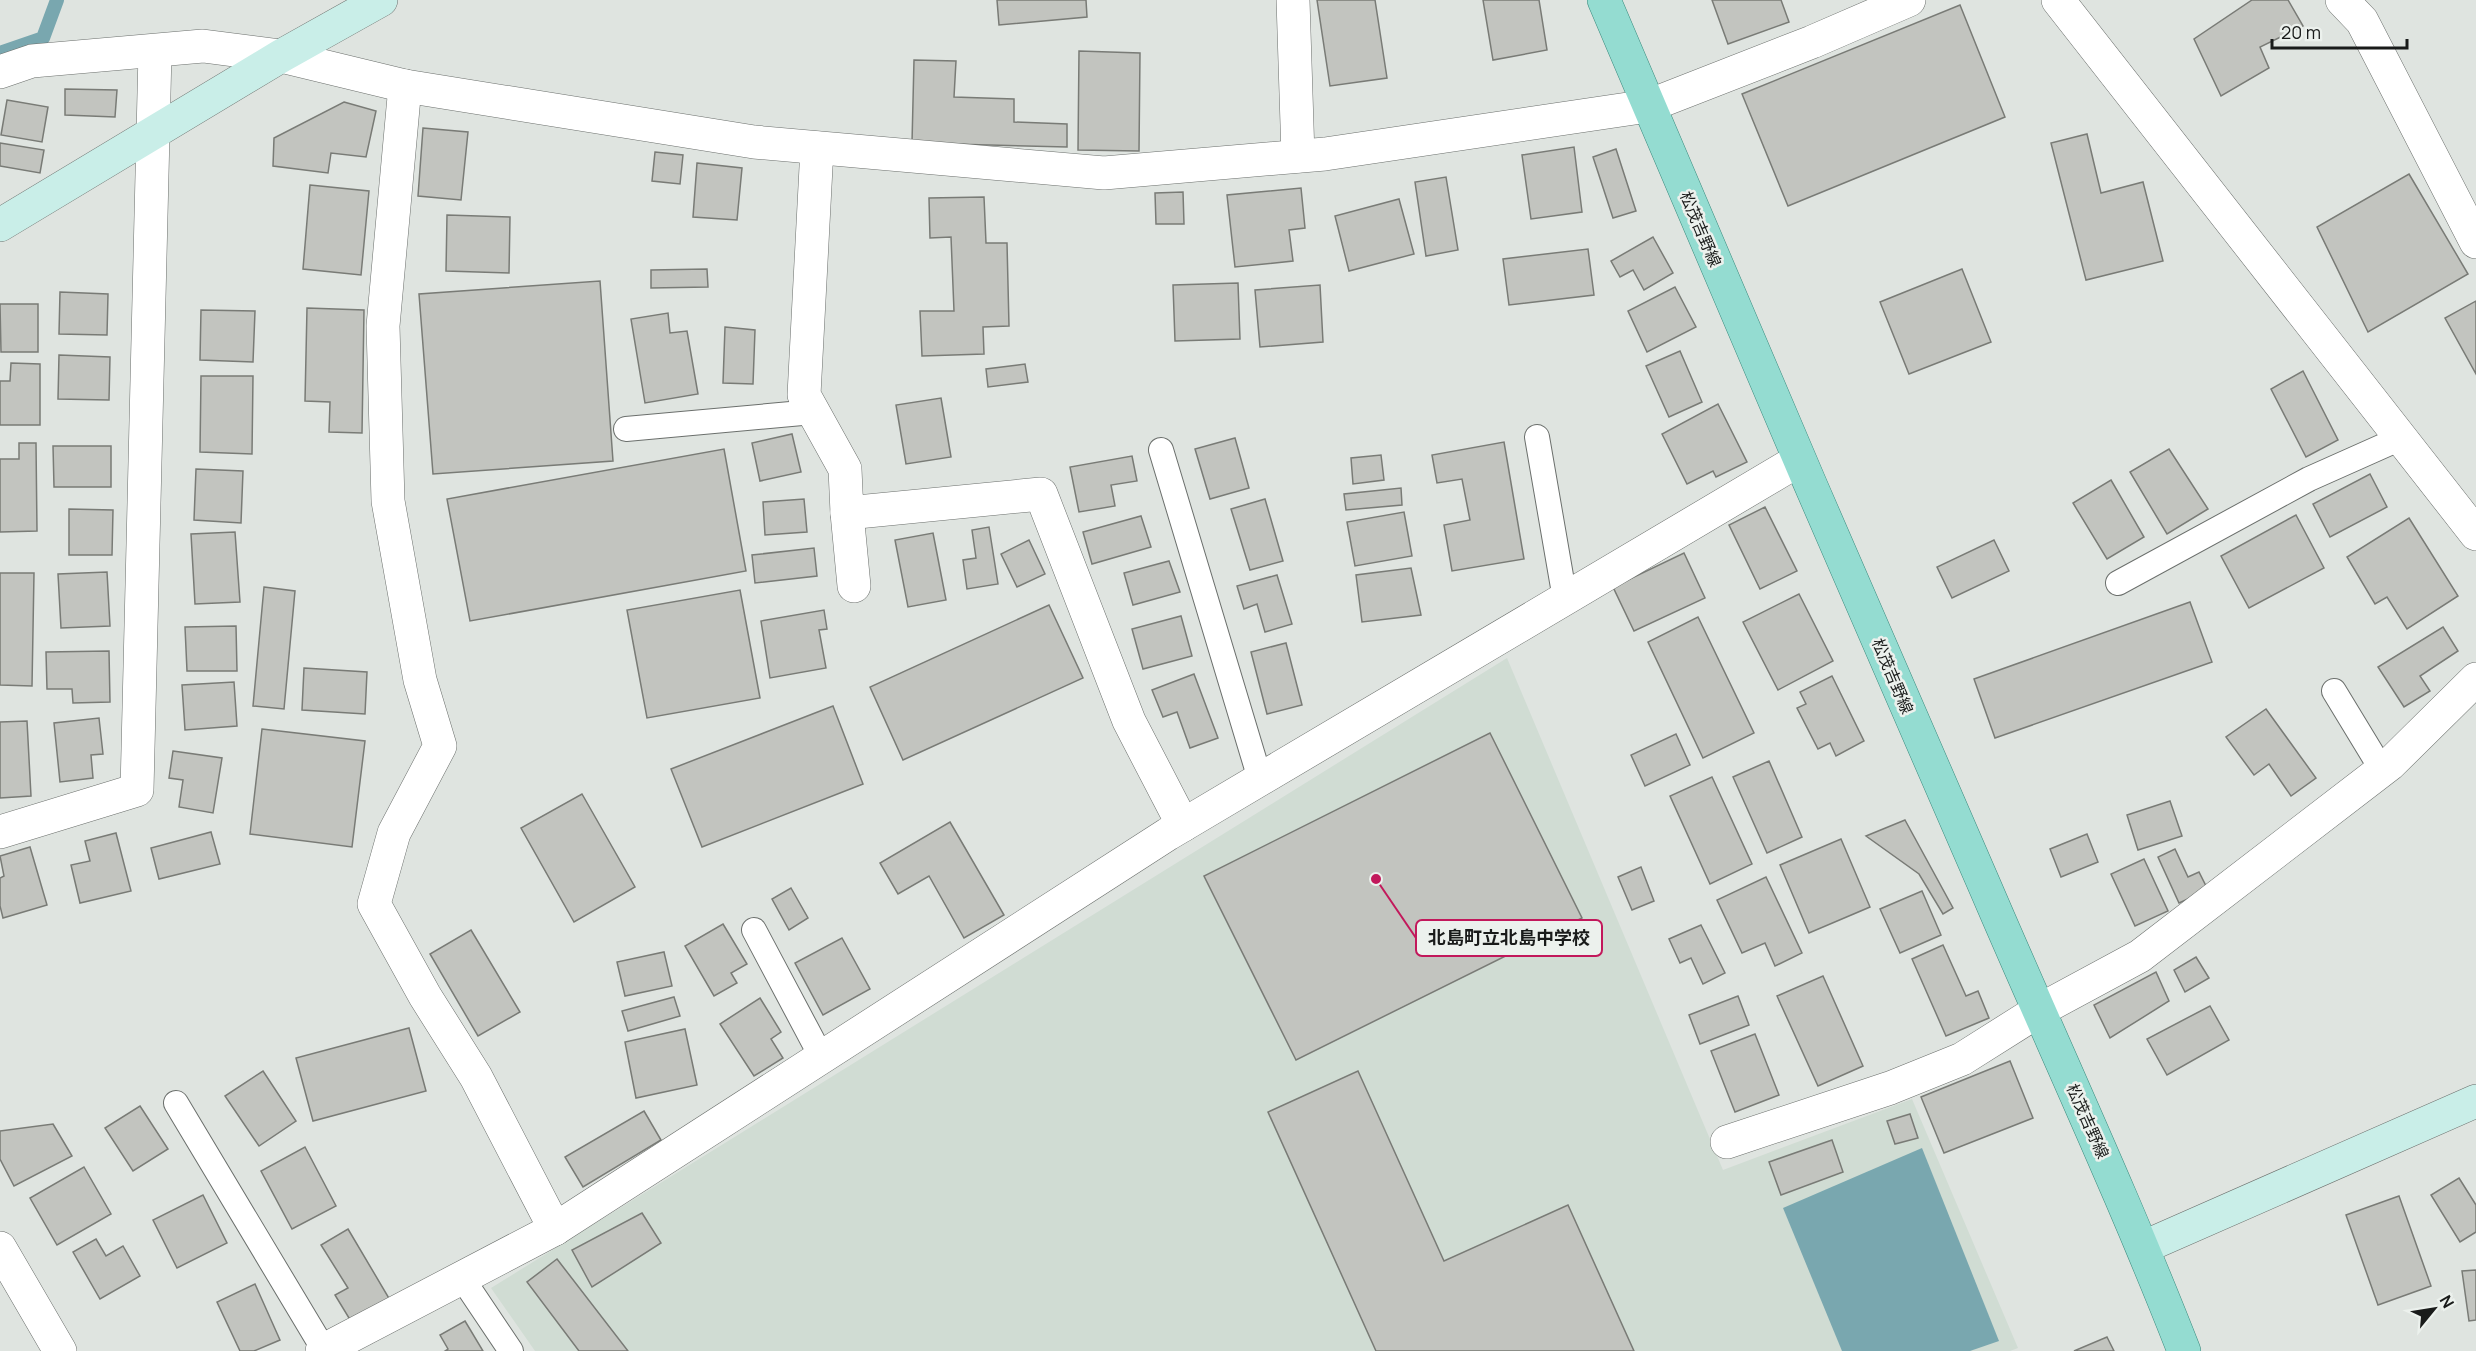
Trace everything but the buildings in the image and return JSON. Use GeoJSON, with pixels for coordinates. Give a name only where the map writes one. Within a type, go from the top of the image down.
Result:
{"type":"FeatureCollection","features":[{"type":"Feature","properties":{"kind":"main road","name":"松茂吉野線"},"geometry":{"type":"LineString","coordinates":[[1604,0],[1799,460],[2038,1011],[2144,1247],[2184,1351]]}},
{"type":"Feature","properties":{"kind":"street"},"geometry":{"type":"LineString","coordinates":[[0,225],[281,56],[381,0]]}},
{"type":"Feature","properties":{"kind":"street"},"geometry":{"type":"LineString","coordinates":[[1293,0],[1298,156]]}},
{"type":"Feature","properties":{"kind":"street"},"geometry":{"type":"LineString","coordinates":[[0,72],[32,61],[203,46],[281,56],[405,86],[754,142],[1104,173],[1298,156],[1648,106],[1812,42],[1909,0]]}},
{"type":"Feature","properties":{"kind":"street"},"geometry":{"type":"LineString","coordinates":[[2058,0],[2476,534]]}},
{"type":"Feature","properties":{"kind":"street"},"geometry":{"type":"LineString","coordinates":[[2361,7],[2476,242]]}},
{"type":"Feature","properties":{"kind":"street"},"geometry":{"type":"LineString","coordinates":[[0,832],[137,789],[155,52]]}},
{"type":"Feature","properties":{"kind":"street"},"geometry":{"type":"LineString","coordinates":[[405,86],[383,326],[388,501],[420,680],[440,746],[394,833],[374,904],[425,996],[476,1077],[555,1229]]}},
{"type":"Feature","properties":{"kind":"street"},"geometry":{"type":"LineString","coordinates":[[817,148],[804,394],[845,469],[846,513],[854,586]]}},
{"type":"Feature","properties":{"kind":"street"},"geometry":{"type":"LineString","coordinates":[[323,1350],[555,1229],[1183,825],[1799,460]]}},
{"type":"Feature","properties":{"kind":"street"},"geometry":{"type":"LineString","coordinates":[[846,513],[1041,494],[1129,721],[1183,825]]}},
{"type":"Feature","properties":{"kind":"street"},"geometry":{"type":"LineString","coordinates":[[1727,1142],[1890,1088],[1962,1059],[2038,1011],[2140,956],[2382,770],[2476,680]]}},
{"type":"Feature","properties":{"kind":"street"},"geometry":{"type":"LineString","coordinates":[[2144,1247],[2476,1101]]}},
{"type":"Feature","properties":{"kind":"street"},"geometry":{"type":"LineString","coordinates":[[0,1248],[60,1351]]}},
{"type":"Feature","properties":{"kind":"lane"},"geometry":{"type":"LineString","coordinates":[[627,429],[813,412]]}},
{"type":"Feature","properties":{"kind":"lane"},"geometry":{"type":"LineString","coordinates":[[1537,437],[1565,599]]}},
{"type":"Feature","properties":{"kind":"lane"},"geometry":{"type":"LineString","coordinates":[[2118,583],[2309,479],[2401,438]]}},
{"type":"Feature","properties":{"kind":"lane"},"geometry":{"type":"LineString","coordinates":[[1161,450],[1260,779]]}},
{"type":"Feature","properties":{"kind":"lane"},"geometry":{"type":"LineString","coordinates":[[2334,691],[2382,770]]}},
{"type":"Feature","properties":{"kind":"lane"},"geometry":{"type":"LineString","coordinates":[[754,930],[822,1058]]}},
{"type":"Feature","properties":{"kind":"lane"},"geometry":{"type":"LineString","coordinates":[[176,1103],[323,1350]]}},
{"type":"Feature","properties":{"kind":"lane"},"geometry":{"type":"LineString","coordinates":[[462,1278],[511,1351]]}},
{"type":"Feature","properties":{"kind":"shaded area"},"geometry":{"type":"Polygon","coordinates":[[[1507,658],[1723,1170],[1912,1099],[2018,1348],[2010,1351],[535,1351],[491,1288],[1507,658]]]}},
{"type":"Feature","properties":{"kind":"water"},"geometry":{"type":"Polygon","coordinates":[[[1922,1148],[1999,1341],[1970,1351],[1842,1351],[1783,1208],[1922,1148]]]}},
{"type":"Feature","properties":{"kind":"waterway"},"geometry":{"type":"LineString","coordinates":[[0,53],[43,38],[57,0]]}},
{"type":"Feature","properties":{"kind":"place","name":"北島町立北島中学校"},"geometry":{"type":"Point","coordinates":[1376,879]}}]}
